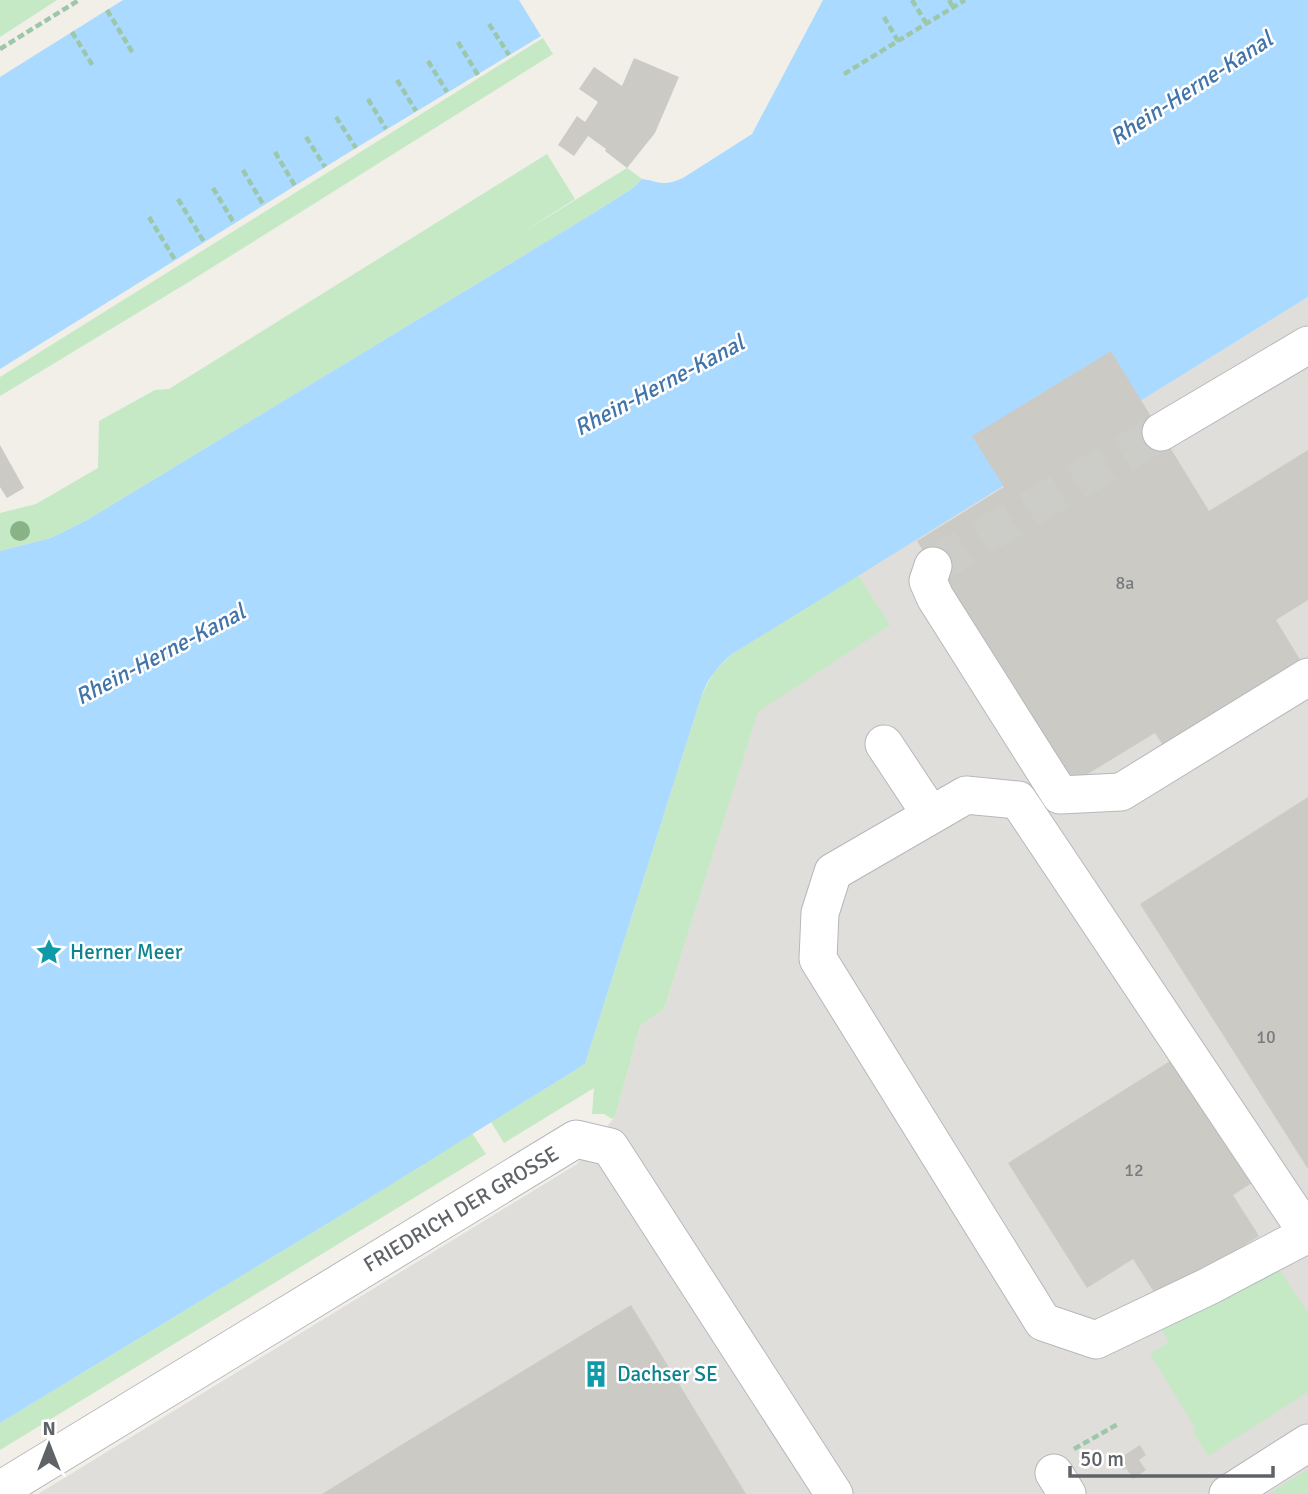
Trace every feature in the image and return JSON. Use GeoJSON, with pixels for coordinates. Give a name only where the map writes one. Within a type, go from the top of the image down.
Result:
{"type":"FeatureCollection","features":[{"type":"Feature","properties":{"kind":"street"},"geometry":{"type":"LineString","coordinates":[[1161,432],[1308,345]]}},
{"type":"Feature","properties":{"kind":"street"},"geometry":{"type":"LineString","coordinates":[[933,566],[928,581],[935,597],[1060,795],[1121,792],[1308,677]]}},
{"type":"Feature","properties":{"kind":"street"},"geometry":{"type":"LineString","coordinates":[[884,744],[931,815]]}},
{"type":"Feature","properties":{"kind":"street"},"geometry":{"type":"LineString","coordinates":[[966,795],[1018,800],[1308,1234],[1209,1286],[1096,1340],[1043,1322],[818,958],[820,913],[833,872],[966,795]]}},
{"type":"Feature","properties":{"kind":"street","name":"FRIEDRICH DER GROSSE"},"geometry":{"type":"LineString","coordinates":[[0,1490],[576,1139],[610,1147],[834,1494]]}},
{"type":"Feature","properties":{"kind":"street"},"geometry":{"type":"LineString","coordinates":[[1228,1494],[1308,1443]]}},
{"type":"Feature","properties":{"kind":"path"},"geometry":{"type":"LineString","coordinates":[[0,49],[79,0]]}},
{"type":"Feature","properties":{"kind":"path"},"geometry":{"type":"LineString","coordinates":[[912,0],[926,23]]}},
{"type":"Feature","properties":{"kind":"path"},"geometry":{"type":"LineString","coordinates":[[949,0],[953,7]]}},
{"type":"Feature","properties":{"kind":"path"},"geometry":{"type":"LineString","coordinates":[[844,74],[965,0]]}},
{"type":"Feature","properties":{"kind":"path"},"geometry":{"type":"LineString","coordinates":[[107,10],[134,55]]}},
{"type":"Feature","properties":{"kind":"path"},"geometry":{"type":"LineString","coordinates":[[884,17],[898,41]]}},
{"type":"Feature","properties":{"kind":"path"},"geometry":{"type":"LineString","coordinates":[[489,24],[509,55]]}},
{"type":"Feature","properties":{"kind":"path"},"geometry":{"type":"LineString","coordinates":[[72,32],[93,66]]}},
{"type":"Feature","properties":{"kind":"path"},"geometry":{"type":"LineString","coordinates":[[458,42],[478,75]]}},
{"type":"Feature","properties":{"kind":"path"},"geometry":{"type":"LineString","coordinates":[[428,61],[447,92]]}},
{"type":"Feature","properties":{"kind":"path"},"geometry":{"type":"LineString","coordinates":[[397,80],[416,111]]}},
{"type":"Feature","properties":{"kind":"path"},"geometry":{"type":"LineString","coordinates":[[368,99],[386,130]]}},
{"type":"Feature","properties":{"kind":"path"},"geometry":{"type":"LineString","coordinates":[[336,117],[356,148]]}},
{"type":"Feature","properties":{"kind":"path"},"geometry":{"type":"LineString","coordinates":[[306,137],[325,167]]}},
{"type":"Feature","properties":{"kind":"path"},"geometry":{"type":"LineString","coordinates":[[275,152],[295,186]]}},
{"type":"Feature","properties":{"kind":"path"},"geometry":{"type":"LineString","coordinates":[[243,170],[264,206]]}},
{"type":"Feature","properties":{"kind":"path"},"geometry":{"type":"LineString","coordinates":[[213,188],[234,223]]}},
{"type":"Feature","properties":{"kind":"path"},"geometry":{"type":"LineString","coordinates":[[178,199],[204,242]]}},
{"type":"Feature","properties":{"kind":"path"},"geometry":{"type":"LineString","coordinates":[[149,217],[175,260]]}},
{"type":"Feature","properties":{"kind":"path"},"geometry":{"type":"LineString","coordinates":[[1064,1472],[1118,1424]]}},
{"type":"Feature","properties":{"kind":"shaded area"},"geometry":{"type":"Polygon","coordinates":[[[1308,297],[1308,1494],[38,1494],[577,1164],[615,1117],[640,1026],[664,1009],[758,711],[889,625],[858,575],[1308,297]]]}},
{"type":"Feature","properties":{"kind":"green space"},"geometry":{"type":"Polygon","coordinates":[[[0,0],[57,0],[0,37],[0,0]]]}},
{"type":"Feature","properties":{"kind":"green space"},"geometry":{"type":"Polygon","coordinates":[[[543,38],[553,54],[192,280],[0,396],[0,377],[543,38]]]}},
{"type":"Feature","properties":{"kind":"green space"},"geometry":{"type":"Polygon","coordinates":[[[547,154],[575,199],[517,236],[627,168],[642,179],[633,188],[592,214],[87,520],[51,538],[0,551],[0,513],[36,504],[98,468],[99,421],[155,390],[169,389],[547,154]]]}},
{"type":"Feature","properties":{"kind":"green space"},"geometry":{"type":"Polygon","coordinates":[[[858,575],[890,625],[758,712],[664,1009],[640,1026],[615,1117],[612,1119],[604,1114],[592,1114],[594,1088],[504,1143],[491,1122],[585,1064],[702,694],[714,672],[732,654],[858,575]]]}},
{"type":"Feature","properties":{"kind":"green space"},"geometry":{"type":"Polygon","coordinates":[[[472,1133],[486,1154],[0,1450],[0,1423],[472,1133]]]}},
{"type":"Feature","properties":{"kind":"green space"},"geometry":{"type":"Polygon","coordinates":[[[1273,1260],[1308,1313],[1308,1392],[1208,1456],[1193,1432],[1196,1429],[1150,1354],[1169,1342],[1158,1324],[1273,1260]]]}},
{"type":"Feature","properties":{"kind":"green space"},"geometry":{"type":"Polygon","coordinates":[[[1308,1469],[1308,1494],[1269,1494],[1308,1469]]]}},
{"type":"Feature","properties":{"kind":"water"},"geometry":{"type":"Polygon","coordinates":[[[123,0],[519,0],[541,36],[0,369],[0,77],[123,0]]]}},
{"type":"Feature","properties":{"kind":"water","name":"Rhein-Herne-Kanal"},"geometry":{"type":"Polygon","coordinates":[[[823,0],[1308,0],[1308,297],[732,654],[722,663],[702,694],[585,1064],[0,1423],[0,551],[51,538],[87,520],[592,214],[633,188],[642,179],[666,183],[676,181],[752,134],[823,0]]]}},
{"type":"Feature","properties":{"kind":"building"},"geometry":{"type":"Polygon","coordinates":[[[634,58],[679,77],[655,133],[627,168],[588,136],[574,156],[558,145],[577,116],[585,122],[598,102],[579,89],[594,67],[622,86],[634,58]]]}},
{"type":"Feature","properties":{"kind":"building"},"geometry":{"type":"Polygon","coordinates":[[[1111,351],[1209,511],[1308,450],[1308,600],[1276,620],[1307,671],[1169,755],[1155,733],[1068,786],[917,541],[1004,487],[972,436],[1111,351]]]}},
{"type":"Feature","properties":{"kind":"building"},"geometry":{"type":"Polygon","coordinates":[[[0,445],[24,488],[7,498],[0,487],[0,445]]]}},
{"type":"Feature","properties":{"kind":"building"},"geometry":{"type":"Polygon","coordinates":[[[1308,797],[1308,1169],[1140,904],[1308,797]]]}},
{"type":"Feature","properties":{"kind":"building"},"geometry":{"type":"Polygon","coordinates":[[[1181,1054],[1260,1178],[1233,1195],[1259,1236],[1159,1300],[1133,1259],[1087,1288],[1008,1163],[1181,1054]]]}},
{"type":"Feature","properties":{"kind":"building","name":"Dachser SE"},"geometry":{"type":"Polygon","coordinates":[[[631,1305],[746,1494],[322,1494],[406,1442],[631,1305]]]}},
{"type":"Feature","properties":{"kind":"building"},"geometry":{"type":"Polygon","coordinates":[[[1140,1445],[1146,1455],[1139,1460],[1146,1470],[1133,1479],[1117,1460],[1140,1445]]]}},
{"type":"Feature","properties":{"kind":"tunnel"},"geometry":{"type":"LineString","coordinates":[[933,566],[1161,432]]}},
{"type":"Feature","properties":{"kind":"place","name":"Herner Meer"},"geometry":{"type":"Point","coordinates":[49,952]}},
{"type":"Feature","properties":{"kind":"place","name":"Dachser SE"},"geometry":{"type":"Point","coordinates":[596,1374]}}]}
